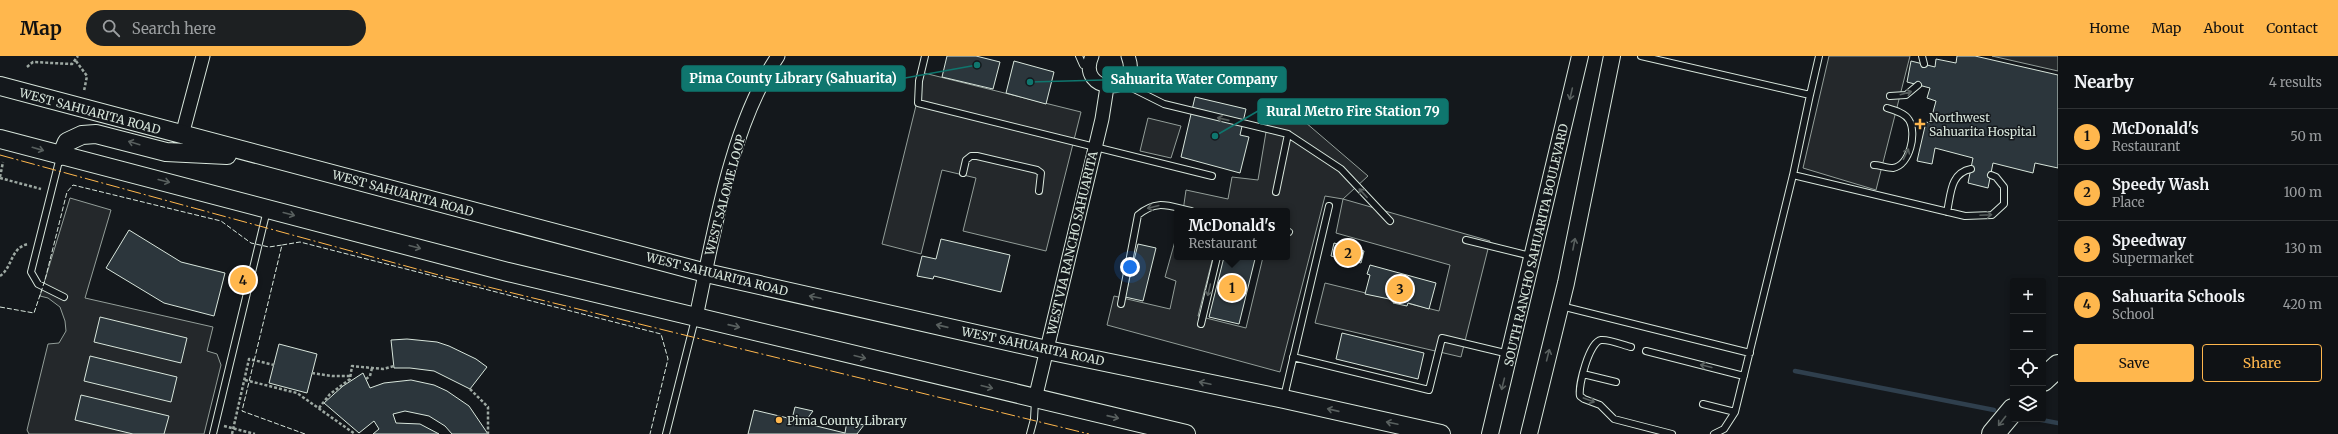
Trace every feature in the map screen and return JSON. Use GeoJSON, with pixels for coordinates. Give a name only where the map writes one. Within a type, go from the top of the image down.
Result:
{"type":"FeatureCollection","features":[{"type":"Feature","properties":{"kind":"highway"},"geometry":{"type":"LineString","coordinates":[[2046,377],[2058,366]]}},
{"type":"Feature","properties":{"kind":"highway"},"geometry":{"type":"LineString","coordinates":[[1993,434],[2010,414]]}},
{"type":"Feature","properties":{"kind":"main road","name":"WEST SAHUARITA ROAD"},"geometry":{"type":"LineString","coordinates":[[0,86],[182,136],[370,183],[706,273],[1047,350],[1284,399],[1441,434]]}},
{"type":"Feature","properties":{"kind":"main road"},"geometry":{"type":"LineString","coordinates":[[61,156],[68,142],[82,135],[96,134],[166,152],[256,155]]}},
{"type":"Feature","properties":{"kind":"main road"},"geometry":{"type":"LineString","coordinates":[[0,139],[508,272],[1186,434]]}},
{"type":"Feature","properties":{"kind":"street"},"geometry":{"type":"LineString","coordinates":[[182,136],[203,56]]}},
{"type":"Feature","properties":{"kind":"street","name":"WEST SALOME LOOP"},"geometry":{"type":"LineString","coordinates":[[696,317],[738,142],[754,99],[778,56]]}},
{"type":"Feature","properties":{"kind":"street"},"geometry":{"type":"LineString","coordinates":[[1091,60],[1091,75],[1095,81],[1107,87],[1122,83],[1129,74],[1131,68],[1128,56]]}},
{"type":"Feature","properties":{"kind":"street","name":"SOUTH RANCHO SAHUARITA BOULEVARD"},"geometry":{"type":"LineString","coordinates":[[1490,434],[1580,56]]}},
{"type":"Feature","properties":{"kind":"street"},"geometry":{"type":"LineString","coordinates":[[1529,434],[1560,306],[1612,56]]}},
{"type":"Feature","properties":{"kind":"street","name":"WEST VIA RANCHO SAHUARITA"},"geometry":{"type":"LineString","coordinates":[[1035,399],[1095,146],[1107,87]]}},
{"type":"Feature","properties":{"kind":"lane"},"geometry":{"type":"LineString","coordinates":[[925,56],[919,80],[918,103],[1212,176]]}},
{"type":"Feature","properties":{"kind":"lane"},"geometry":{"type":"LineString","coordinates":[[1078,56],[1083,65],[1091,60]]}},
{"type":"Feature","properties":{"kind":"lane"},"geometry":{"type":"LineString","coordinates":[[1641,56],[1810,95]]}},
{"type":"Feature","properties":{"kind":"lane"},"geometry":{"type":"LineString","coordinates":[[1714,434],[1724,429],[1735,412],[1793,175],[1819,56]]}},
{"type":"Feature","properties":{"kind":"lane"},"geometry":{"type":"LineString","coordinates":[[1922,56],[1924,64]]}},
{"type":"Feature","properties":{"kind":"lane"},"geometry":{"type":"LineString","coordinates":[[1122,83],[1164,104],[1288,134],[1341,169],[1390,221]]}},
{"type":"Feature","properties":{"kind":"lane"},"geometry":{"type":"LineString","coordinates":[[1890,96],[1906,95],[1918,85]]}},
{"type":"Feature","properties":{"kind":"lane"},"geometry":{"type":"LineString","coordinates":[[1874,165],[1893,168],[1902,163],[1908,154],[1913,136],[1909,120],[1899,112],[1887,108]]}},
{"type":"Feature","properties":{"kind":"lane"},"geometry":{"type":"LineString","coordinates":[[1276,192],[1288,134]]}},
{"type":"Feature","properties":{"kind":"lane"},"geometry":{"type":"LineString","coordinates":[[61,156],[31,272],[38,284],[64,297]]}},
{"type":"Feature","properties":{"kind":"lane"},"geometry":{"type":"LineString","coordinates":[[963,174],[966,160],[971,156],[977,156],[1037,170],[1041,173],[1042,178],[1039,191]]}},
{"type":"Feature","properties":{"kind":"lane"},"geometry":{"type":"LineString","coordinates":[[1947,212],[1954,179],[1962,171],[1971,169]]}},
{"type":"Feature","properties":{"kind":"lane"},"geometry":{"type":"LineString","coordinates":[[1793,175],[1965,216],[1992,215],[2004,204],[2004,187],[1996,177],[1991,175]]}},
{"type":"Feature","properties":{"kind":"lane"},"geometry":{"type":"LineString","coordinates":[[1121,304],[1138,216],[1149,206],[1162,205],[1176,208]]}},
{"type":"Feature","properties":{"kind":"lane"},"geometry":{"type":"LineString","coordinates":[[1284,399],[1329,206]]}},
{"type":"Feature","properties":{"kind":"lane"},"geometry":{"type":"LineString","coordinates":[[213,434],[267,208]]}},
{"type":"Feature","properties":{"kind":"lane"},"geometry":{"type":"LineString","coordinates":[[1466,240],[1533,256]]}},
{"type":"Feature","properties":{"kind":"lane"},"geometry":{"type":"LineString","coordinates":[[1201,324],[1216,260]]}},
{"type":"Feature","properties":{"kind":"lane"},"geometry":{"type":"LineString","coordinates":[[1560,306],[1750,353]]}},
{"type":"Feature","properties":{"kind":"lane","name":"WEST SALOME LOOP"},"geometry":{"type":"LineString","coordinates":[[666,434],[696,317]]}},
{"type":"Feature","properties":{"kind":"lane"},"geometry":{"type":"LineString","coordinates":[[1293,357],[1429,390],[1442,338],[1510,354]]}},
{"type":"Feature","properties":{"kind":"lane"},"geometry":{"type":"LineString","coordinates":[[1631,347],[1602,340],[1596,342],[1590,348],[1580,396],[1600,405],[1614,419],[1672,434]]}},
{"type":"Feature","properties":{"kind":"lane"},"geometry":{"type":"LineString","coordinates":[[1646,351],[1744,376]]}},
{"type":"Feature","properties":{"kind":"lane"},"geometry":{"type":"LineString","coordinates":[[1584,374],[1616,382]]}},
{"type":"Feature","properties":{"kind":"lane"},"geometry":{"type":"LineString","coordinates":[[1030,434],[1034,419],[1035,399]]}},
{"type":"Feature","properties":{"kind":"lane"},"geometry":{"type":"LineString","coordinates":[[1703,404],[1735,412]]}},
{"type":"Feature","properties":{"kind":"path"},"geometry":{"type":"LineString","coordinates":[[76,62],[78,56]]}},
{"type":"Feature","properties":{"kind":"path"},"geometry":{"type":"LineString","coordinates":[[26,67],[33,62],[66,64],[76,62]]}},
{"type":"Feature","properties":{"kind":"path"},"geometry":{"type":"LineString","coordinates":[[76,62],[88,76],[84,91]]}},
{"type":"Feature","properties":{"kind":"path"},"geometry":{"type":"LineString","coordinates":[[4,162],[0,178],[41,189]]}},
{"type":"Feature","properties":{"kind":"path"},"geometry":{"type":"LineString","coordinates":[[0,276],[7,269],[18,249],[28,244]]}},
{"type":"Feature","properties":{"kind":"path"},"geometry":{"type":"LineString","coordinates":[[232,434],[249,359],[274,365]]}},
{"type":"Feature","properties":{"kind":"path"},"geometry":{"type":"LineString","coordinates":[[319,408],[330,394],[351,376],[352,366],[383,369],[394,366]]}},
{"type":"Feature","properties":{"kind":"path"},"geometry":{"type":"LineString","coordinates":[[366,379],[370,376],[372,368]]}},
{"type":"Feature","properties":{"kind":"path"},"geometry":{"type":"LineString","coordinates":[[312,373],[327,376],[351,376]]}},
{"type":"Feature","properties":{"kind":"path"},"geometry":{"type":"LineString","coordinates":[[245,380],[297,393],[355,434]]}},
{"type":"Feature","properties":{"kind":"path"},"geometry":{"type":"LineString","coordinates":[[470,389],[488,407],[488,434]]}},
{"type":"Feature","properties":{"kind":"path"},"geometry":{"type":"LineString","coordinates":[[216,424],[255,434]]}},
{"type":"Feature","properties":{"kind":"shaded area"},"geometry":{"type":"Polygon","coordinates":[[[1829,56],[1910,56],[1876,190],[1803,168],[1829,56]]]}},
{"type":"Feature","properties":{"kind":"shaded area"},"geometry":{"type":"Polygon","coordinates":[[[1992,56],[2058,56],[2058,71],[1992,56]]]}},
{"type":"Feature","properties":{"kind":"shaded area"},"geometry":{"type":"Polygon","coordinates":[[[924,73],[1081,112],[1046,251],[963,231],[976,178],[942,170],[921,254],[882,244],[924,73]]]}},
{"type":"Feature","properties":{"kind":"shaded area"},"geometry":{"type":"Polygon","coordinates":[[[1269,114],[1305,122],[1368,176],[1343,199],[1325,196],[1280,372],[1107,325],[1114,296],[1170,309],[1176,281],[1165,277],[1174,245],[1174,260],[1212,260],[1198,316],[1246,328],[1262,260],[1290,260],[1290,208],[1183,208],[1186,190],[1228,199],[1232,177],[1258,180],[1269,114]]]}},
{"type":"Feature","properties":{"kind":"shaded area"},"geometry":{"type":"Polygon","coordinates":[[[1148,118],[1181,126],[1171,158],[1140,151],[1148,118]]]}},
{"type":"Feature","properties":{"kind":"shaded area"},"geometry":{"type":"Polygon","coordinates":[[[70,198],[111,210],[85,298],[213,327],[207,351],[217,354],[221,365],[204,434],[29,434],[27,430],[48,344],[59,343],[66,331],[65,321],[60,307],[48,298],[40,296],[70,198]]]}},
{"type":"Feature","properties":{"kind":"shaded area"},"geometry":{"type":"Polygon","coordinates":[[[1343,199],[1490,241],[1461,357],[1315,323],[1325,283],[1439,311],[1450,265],[1336,233],[1343,199]]]}},
{"type":"Feature","properties":{"kind":"building"},"geometry":{"type":"Polygon","coordinates":[[[947,56],[976,56],[1000,62],[993,89],[942,77],[947,56]]]}},
{"type":"Feature","properties":{"kind":"building"},"geometry":{"type":"Polygon","coordinates":[[[1957,56],[1975,56],[2058,75],[2058,168],[2035,163],[2033,173],[1993,163],[1988,188],[1968,183],[1973,158],[1935,148],[1932,164],[1917,161],[1926,122],[1930,123],[1936,101],[1927,98],[1930,88],[1907,82],[1911,61],[1935,67],[1936,59],[1956,63],[1957,56]]]}},
{"type":"Feature","properties":{"kind":"building"},"geometry":{"type":"Polygon","coordinates":[[[1014,61],[1054,72],[1046,104],[1006,93],[1014,61]]]}},
{"type":"Feature","properties":{"kind":"building"},"geometry":{"type":"Polygon","coordinates":[[[1195,97],[1246,109],[1240,135],[1249,137],[1240,173],[1181,157],[1195,97]]]}},
{"type":"Feature","properties":{"kind":"building"},"geometry":{"type":"Polygon","coordinates":[[[129,230],[181,262],[225,273],[214,316],[164,303],[106,268],[129,230]]]}},
{"type":"Feature","properties":{"kind":"building"},"geometry":{"type":"Polygon","coordinates":[[[941,239],[1010,255],[1001,292],[934,276],[933,279],[917,276],[922,256],[936,259],[941,239]]]}},
{"type":"Feature","properties":{"kind":"building"},"geometry":{"type":"Polygon","coordinates":[[[1334,243],[1364,251],[1361,263],[1331,256],[1334,243]]]}},
{"type":"Feature","properties":{"kind":"building"},"geometry":{"type":"Polygon","coordinates":[[[1138,244],[1156,248],[1143,301],[1125,297],[1138,244]]]}},
{"type":"Feature","properties":{"kind":"building"},"geometry":{"type":"Polygon","coordinates":[[[1223,260],[1255,260],[1239,324],[1209,317],[1223,260]]]}},
{"type":"Feature","properties":{"kind":"building"},"geometry":{"type":"Polygon","coordinates":[[[1370,265],[1436,283],[1429,309],[1408,303],[1407,306],[1393,303],[1394,300],[1365,294],[1370,275],[1367,274],[1370,265]]]}},
{"type":"Feature","properties":{"kind":"building"},"geometry":{"type":"Polygon","coordinates":[[[100,317],[187,338],[181,363],[94,342],[100,317]]]}},
{"type":"Feature","properties":{"kind":"building"},"geometry":{"type":"Polygon","coordinates":[[[1342,333],[1424,353],[1418,379],[1336,359],[1342,333]]]}},
{"type":"Feature","properties":{"kind":"building"},"geometry":{"type":"Polygon","coordinates":[[[407,339],[437,342],[449,346],[476,359],[487,367],[470,389],[434,371],[394,368],[391,340],[407,339]]]}},
{"type":"Feature","properties":{"kind":"building"},"geometry":{"type":"Polygon","coordinates":[[[279,344],[317,354],[307,393],[269,383],[279,344]]]}},
{"type":"Feature","properties":{"kind":"building"},"geometry":{"type":"Polygon","coordinates":[[[90,356],[177,377],[171,402],[84,381],[90,356]]]}},
{"type":"Feature","properties":{"kind":"building"},"geometry":{"type":"Polygon","coordinates":[[[363,373],[370,388],[384,383],[411,380],[434,385],[447,391],[469,406],[488,434],[452,434],[445,426],[429,416],[405,411],[393,414],[396,423],[420,424],[439,434],[373,434],[379,429],[374,421],[359,433],[324,403],[343,386],[363,373]]]}},
{"type":"Feature","properties":{"kind":"building"},"geometry":{"type":"Polygon","coordinates":[[[81,395],[169,416],[164,434],[133,434],[75,420],[81,395]]]}},
{"type":"Feature","properties":{"kind":"building","name":"Pima County Library"},"geometry":{"type":"Polygon","coordinates":[[[795,407],[813,411],[804,423],[845,433],[847,421],[864,425],[857,434],[748,434],[754,410],[792,419],[795,407]]]}},
{"type":"Feature","properties":{"kind":"waterway"},"geometry":{"type":"LineString","coordinates":[[1795,371],[1994,410]]}},
{"type":"Feature","properties":{"kind":"waterway"},"geometry":{"type":"LineString","coordinates":[[2046,421],[2058,423]]}},
{"type":"Feature","properties":{"kind":"fence"},"geometry":{"type":"LineString","coordinates":[[0,307],[34,313],[45,280],[67,192],[73,185],[221,221],[251,243],[269,247],[282,245]]}},
{"type":"Feature","properties":{"kind":"fence"},"geometry":{"type":"LineString","coordinates":[[305,434],[242,411],[282,245],[300,242],[661,334],[668,359],[650,434]]}},
{"type":"Feature","properties":{"kind":"power"},"geometry":{"type":"LineString","coordinates":[[0,155],[435,274],[1089,434]]}},
{"type":"Feature","properties":{"kind":"place","name":"Pima County Library (Sahuarita)"},"geometry":{"type":"Point","coordinates":[977,65]}},
{"type":"Feature","properties":{"kind":"place","name":"Sahuarita Water Company"},"geometry":{"type":"Point","coordinates":[1030,82]}},
{"type":"Feature","properties":{"kind":"place","name":"Northwest Sahuarita Hospital"},"geometry":{"type":"Point","coordinates":[1920,124]}},
{"type":"Feature","properties":{"kind":"place","name":"Rural Metro Fire Station 79"},"geometry":{"type":"Point","coordinates":[1215,136]}},
{"type":"Feature","properties":{"kind":"place","name":"Speedy Wash"},"geometry":{"type":"Point","coordinates":[1348,253]}},
{"type":"Feature","properties":{"kind":"place","name":"Sahuarita Schools"},"geometry":{"type":"Point","coordinates":[243,280]}},
{"type":"Feature","properties":{"kind":"place","name":"McDonald's"},"geometry":{"type":"Point","coordinates":[1232,288]}},
{"type":"Feature","properties":{"kind":"place","name":"Speedway"},"geometry":{"type":"Point","coordinates":[1400,289]}},
{"type":"Feature","properties":{"kind":"place","name":"Pima County Library"},"geometry":{"type":"Point","coordinates":[779,420]}}]}
